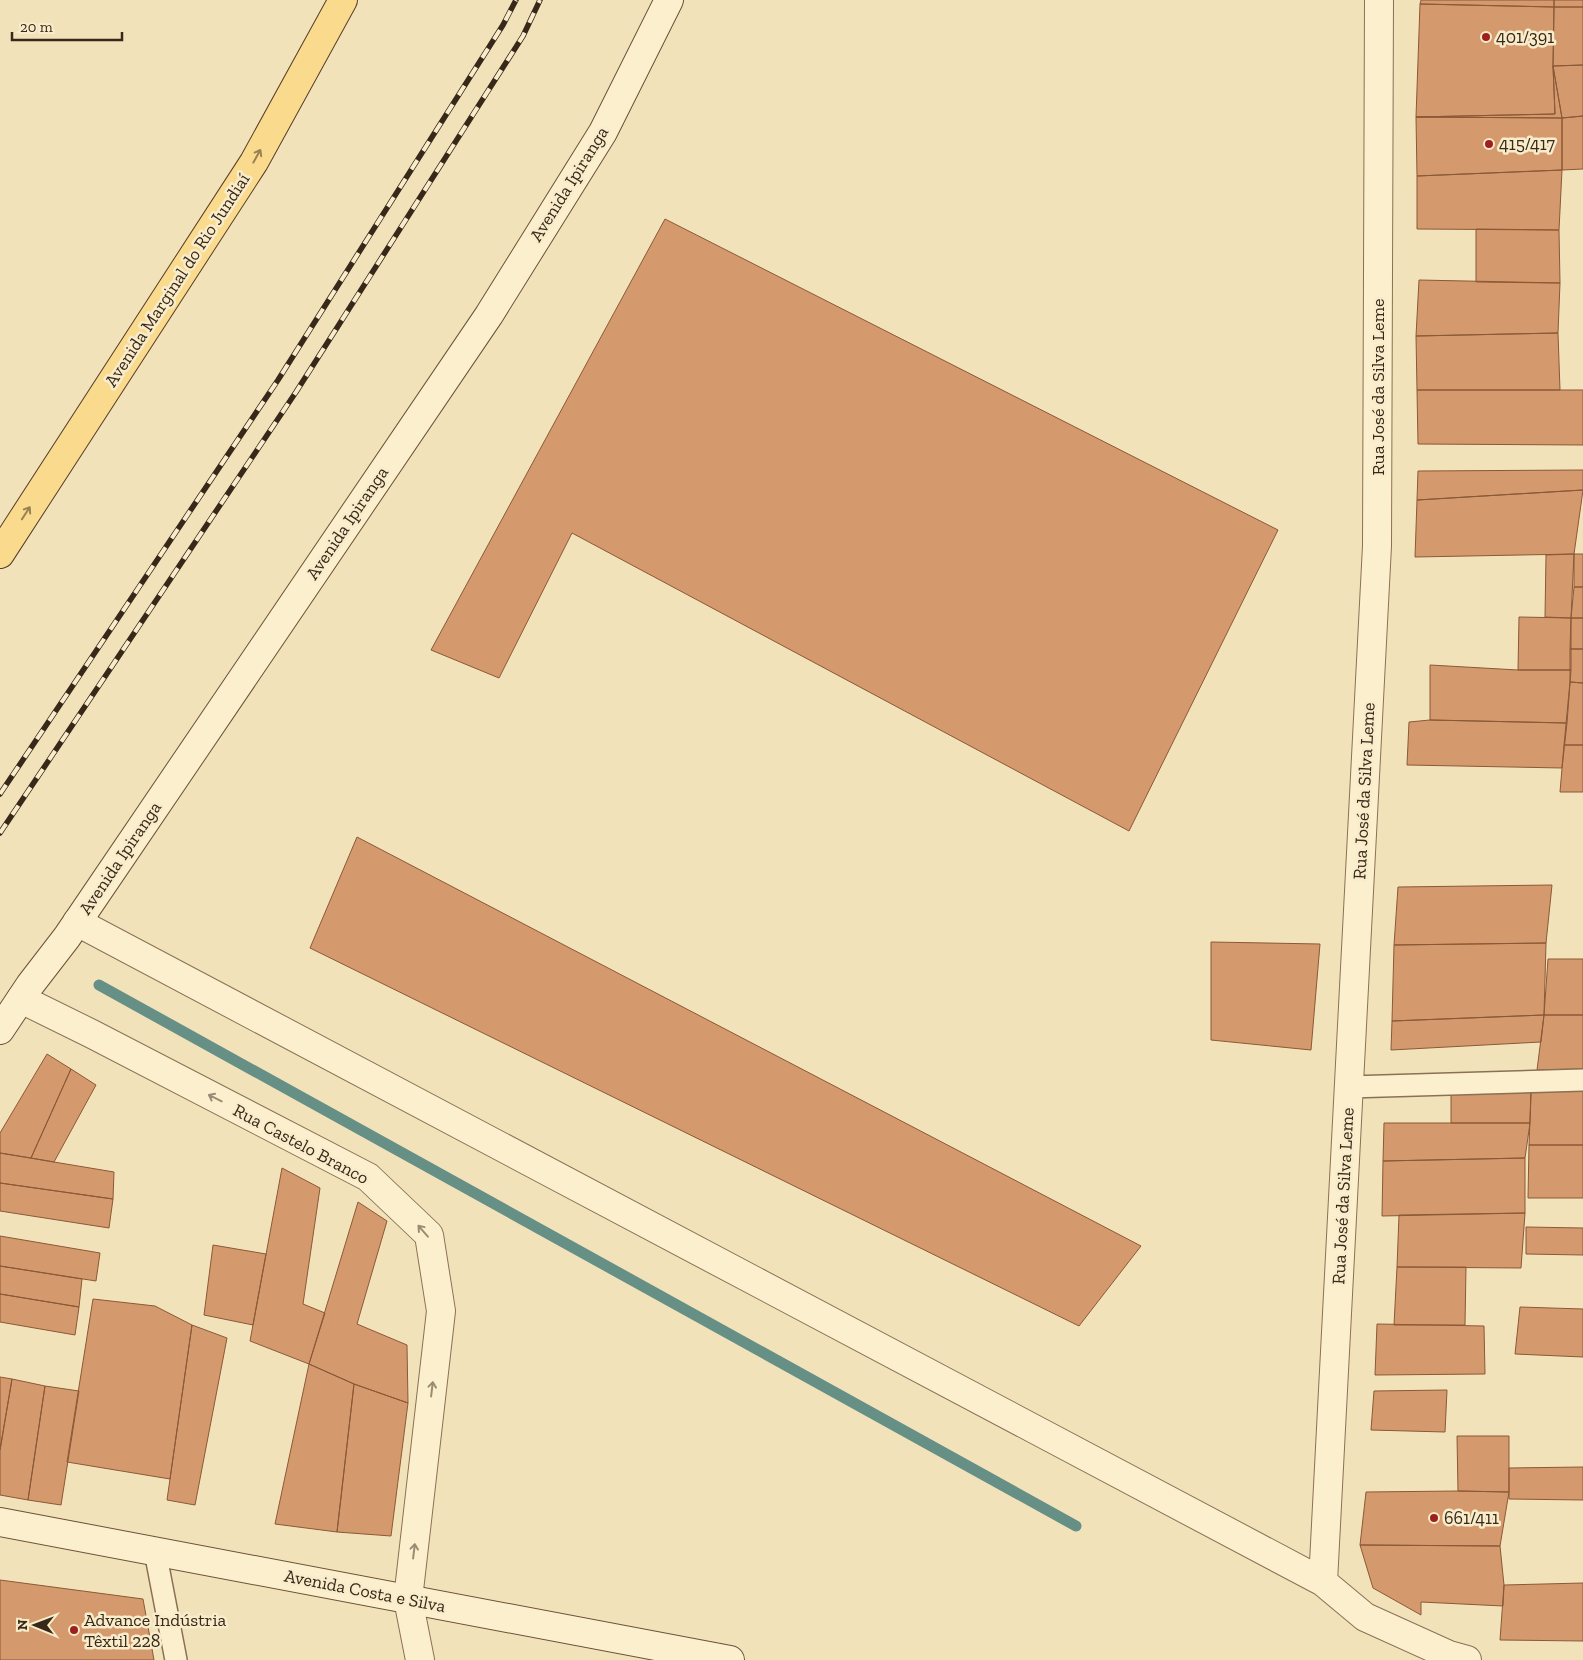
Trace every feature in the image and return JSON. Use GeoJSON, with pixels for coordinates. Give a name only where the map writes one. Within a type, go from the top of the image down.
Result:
{"type":"FeatureCollection","features":[{"type":"Feature","properties":{"kind":"main road","name":"Avenida Marginal do Rio Jundiaí"},"geometry":{"type":"LineString","coordinates":[[0,554],[254,162],[343,0]]}},
{"type":"Feature","properties":{"kind":"street","name":"Avenida Ipiranga"},"geometry":{"type":"LineString","coordinates":[[0,1030],[25,992],[72,929],[488,315],[603,132],[669,0]]}},
{"type":"Feature","properties":{"kind":"street","name":"Rua José da Silva Leme"},"geometry":{"type":"LineString","coordinates":[[1323,1582],[1377,546],[1379,0]]}},
{"type":"Feature","properties":{"kind":"street"},"geometry":{"type":"LineString","coordinates":[[72,929],[1323,1582],[1365,1617],[1449,1655],[1467,1660]]}},
{"type":"Feature","properties":{"kind":"street","name":"Rua Castelo Branco"},"geometry":{"type":"LineString","coordinates":[[25,992],[92,1034],[368,1177],[429,1235],[441,1310],[408,1599],[420,1660]]}},
{"type":"Feature","properties":{"kind":"street","name":"Avenida Costa e Silva"},"geometry":{"type":"LineString","coordinates":[[0,1522],[730,1660]]}},
{"type":"Feature","properties":{"kind":"lane"},"geometry":{"type":"LineString","coordinates":[[1349,1087],[1583,1080]]}},
{"type":"Feature","properties":{"kind":"lane"},"geometry":{"type":"LineString","coordinates":[[155,1551],[176,1660]]}},
{"type":"Feature","properties":{"kind":"building"},"geometry":{"type":"Polygon","coordinates":[[[1421,0],[1554,0],[1554,7],[1420,4],[1421,0]]]}},
{"type":"Feature","properties":{"kind":"building"},"geometry":{"type":"Polygon","coordinates":[[[1554,0],[1583,0],[1583,7],[1554,7],[1554,0]]]}},
{"type":"Feature","properties":{"kind":"building","name":"401/391"},"geometry":{"type":"Polygon","coordinates":[[[1420,4],[1554,7],[1553,66],[1555,114],[1416,117],[1420,4]]]}},
{"type":"Feature","properties":{"kind":"building"},"geometry":{"type":"Polygon","coordinates":[[[1554,7],[1583,7],[1583,65],[1553,66],[1554,7]]]}},
{"type":"Feature","properties":{"kind":"building"},"geometry":{"type":"Polygon","coordinates":[[[1583,65],[1583,116],[1562,118],[1553,66],[1583,65]]]}},
{"type":"Feature","properties":{"kind":"building"},"geometry":{"type":"Polygon","coordinates":[[[1553,66],[1562,118],[1416,117],[1555,114],[1553,66]]]}},
{"type":"Feature","properties":{"kind":"building"},"geometry":{"type":"Polygon","coordinates":[[[1583,116],[1583,169],[1562,170],[1562,118],[1583,116]]]}},
{"type":"Feature","properties":{"kind":"building","name":"415/417"},"geometry":{"type":"Polygon","coordinates":[[[1416,117],[1562,118],[1562,170],[1417,176],[1416,117]]]}},
{"type":"Feature","properties":{"kind":"building"},"geometry":{"type":"Polygon","coordinates":[[[1562,170],[1559,230],[1417,229],[1417,176],[1562,170]]]}},
{"type":"Feature","properties":{"kind":"building"},"geometry":{"type":"Polygon","coordinates":[[[665,219],[1278,530],[1129,831],[572,533],[499,678],[431,650],[665,219]]]}},
{"type":"Feature","properties":{"kind":"building"},"geometry":{"type":"Polygon","coordinates":[[[1476,229],[1559,230],[1560,283],[1476,282],[1476,229]]]}},
{"type":"Feature","properties":{"kind":"building"},"geometry":{"type":"Polygon","coordinates":[[[1419,280],[1560,283],[1558,333],[1416,336],[1419,280]]]}},
{"type":"Feature","properties":{"kind":"building"},"geometry":{"type":"Polygon","coordinates":[[[1558,333],[1560,390],[1417,390],[1416,336],[1558,333]]]}},
{"type":"Feature","properties":{"kind":"building"},"geometry":{"type":"Polygon","coordinates":[[[1417,390],[1583,390],[1583,445],[1418,444],[1417,390]]]}},
{"type":"Feature","properties":{"kind":"building"},"geometry":{"type":"Polygon","coordinates":[[[1583,470],[1583,490],[1417,500],[1418,471],[1583,470]]]}},
{"type":"Feature","properties":{"kind":"building"},"geometry":{"type":"Polygon","coordinates":[[[1583,490],[1574,554],[1415,557],[1417,500],[1583,490]]]}},
{"type":"Feature","properties":{"kind":"building"},"geometry":{"type":"Polygon","coordinates":[[[1574,554],[1583,554],[1583,587],[1574,587],[1574,554]]]}},
{"type":"Feature","properties":{"kind":"building"},"geometry":{"type":"Polygon","coordinates":[[[1574,554],[1571,618],[1545,617],[1546,555],[1574,554]]]}},
{"type":"Feature","properties":{"kind":"building"},"geometry":{"type":"Polygon","coordinates":[[[1574,587],[1583,587],[1583,618],[1571,618],[1574,587]]]}},
{"type":"Feature","properties":{"kind":"building"},"geometry":{"type":"Polygon","coordinates":[[[1519,617],[1571,618],[1571,670],[1518,670],[1519,617]]]}},
{"type":"Feature","properties":{"kind":"building"},"geometry":{"type":"Polygon","coordinates":[[[1571,618],[1583,618],[1583,649],[1570,649],[1571,618]]]}},
{"type":"Feature","properties":{"kind":"building"},"geometry":{"type":"Polygon","coordinates":[[[1570,649],[1583,649],[1583,683],[1570,682],[1570,649]]]}},
{"type":"Feature","properties":{"kind":"building"},"geometry":{"type":"Polygon","coordinates":[[[1430,665],[1518,670],[1571,670],[1567,723],[1430,720],[1430,665]]]}},
{"type":"Feature","properties":{"kind":"building"},"geometry":{"type":"Polygon","coordinates":[[[1570,682],[1583,683],[1583,745],[1564,745],[1570,682]]]}},
{"type":"Feature","properties":{"kind":"building"},"geometry":{"type":"Polygon","coordinates":[[[1430,720],[1567,723],[1562,768],[1407,765],[1409,722],[1430,720]]]}},
{"type":"Feature","properties":{"kind":"building"},"geometry":{"type":"Polygon","coordinates":[[[1564,745],[1583,745],[1583,792],[1560,792],[1564,745]]]}},
{"type":"Feature","properties":{"kind":"building"},"geometry":{"type":"Polygon","coordinates":[[[357,837],[1141,1246],[1079,1326],[310,948],[357,837]]]}},
{"type":"Feature","properties":{"kind":"building"},"geometry":{"type":"Polygon","coordinates":[[[1552,885],[1546,943],[1394,945],[1398,887],[1552,885]]]}},
{"type":"Feature","properties":{"kind":"building"},"geometry":{"type":"Polygon","coordinates":[[[1211,942],[1320,944],[1311,1050],[1211,1040],[1211,942]]]}},
{"type":"Feature","properties":{"kind":"building"},"geometry":{"type":"Polygon","coordinates":[[[1546,943],[1544,1015],[1392,1021],[1394,945],[1546,943]]]}},
{"type":"Feature","properties":{"kind":"building"},"geometry":{"type":"Polygon","coordinates":[[[1548,959],[1583,959],[1583,1015],[1544,1015],[1548,959]]]}},
{"type":"Feature","properties":{"kind":"building"},"geometry":{"type":"Polygon","coordinates":[[[1544,1015],[1583,1015],[1583,1069],[1537,1070],[1544,1015]]]}},
{"type":"Feature","properties":{"kind":"building"},"geometry":{"type":"Polygon","coordinates":[[[1544,1015],[1541,1042],[1391,1050],[1392,1021],[1544,1015]]]}},
{"type":"Feature","properties":{"kind":"building"},"geometry":{"type":"Polygon","coordinates":[[[47,1054],[71,1069],[31,1158],[0,1153],[0,1133],[47,1054]]]}},
{"type":"Feature","properties":{"kind":"building"},"geometry":{"type":"Polygon","coordinates":[[[71,1069],[96,1085],[54,1162],[31,1158],[71,1069]]]}},
{"type":"Feature","properties":{"kind":"building"},"geometry":{"type":"Polygon","coordinates":[[[1583,1091],[1583,1145],[1529,1145],[1531,1092],[1583,1091]]]}},
{"type":"Feature","properties":{"kind":"building"},"geometry":{"type":"Polygon","coordinates":[[[1531,1092],[1530,1123],[1451,1123],[1451,1093],[1531,1092]]]}},
{"type":"Feature","properties":{"kind":"building"},"geometry":{"type":"Polygon","coordinates":[[[1384,1123],[1530,1123],[1525,1158],[1383,1161],[1384,1123]]]}},
{"type":"Feature","properties":{"kind":"building"},"geometry":{"type":"Polygon","coordinates":[[[1529,1145],[1583,1145],[1583,1198],[1528,1198],[1529,1145]]]}},
{"type":"Feature","properties":{"kind":"building"},"geometry":{"type":"Polygon","coordinates":[[[0,1153],[114,1172],[113,1199],[0,1183],[0,1153]]]}},
{"type":"Feature","properties":{"kind":"building"},"geometry":{"type":"Polygon","coordinates":[[[1525,1158],[1525,1213],[1382,1216],[1383,1161],[1525,1158]]]}},
{"type":"Feature","properties":{"kind":"building"},"geometry":{"type":"Polygon","coordinates":[[[282,1168],[320,1188],[303,1304],[325,1313],[309,1364],[250,1341],[282,1168]]]}},
{"type":"Feature","properties":{"kind":"building"},"geometry":{"type":"Polygon","coordinates":[[[0,1183],[113,1199],[109,1228],[0,1211],[0,1183]]]}},
{"type":"Feature","properties":{"kind":"building"},"geometry":{"type":"Polygon","coordinates":[[[358,1202],[387,1221],[357,1324],[407,1345],[408,1403],[354,1384],[309,1364],[358,1202]]]}},
{"type":"Feature","properties":{"kind":"building"},"geometry":{"type":"Polygon","coordinates":[[[1525,1213],[1521,1268],[1397,1267],[1399,1215],[1525,1213]]]}},
{"type":"Feature","properties":{"kind":"building"},"geometry":{"type":"Polygon","coordinates":[[[1526,1227],[1583,1228],[1583,1255],[1526,1254],[1526,1227]]]}},
{"type":"Feature","properties":{"kind":"building"},"geometry":{"type":"Polygon","coordinates":[[[0,1236],[100,1253],[96,1281],[0,1266],[0,1236]]]}},
{"type":"Feature","properties":{"kind":"building"},"geometry":{"type":"Polygon","coordinates":[[[213,1245],[266,1254],[253,1325],[204,1315],[213,1245]]]}},
{"type":"Feature","properties":{"kind":"building"},"geometry":{"type":"Polygon","coordinates":[[[0,1266],[82,1279],[79,1307],[0,1294],[0,1266]]]}},
{"type":"Feature","properties":{"kind":"building"},"geometry":{"type":"Polygon","coordinates":[[[1397,1267],[1466,1267],[1465,1325],[1394,1325],[1397,1267]]]}},
{"type":"Feature","properties":{"kind":"building"},"geometry":{"type":"Polygon","coordinates":[[[0,1294],[79,1307],[75,1335],[0,1322],[0,1294]]]}},
{"type":"Feature","properties":{"kind":"building"},"geometry":{"type":"Polygon","coordinates":[[[93,1299],[155,1306],[192,1325],[170,1479],[67,1462],[93,1299]]]}},
{"type":"Feature","properties":{"kind":"building"},"geometry":{"type":"Polygon","coordinates":[[[1520,1307],[1583,1309],[1583,1357],[1515,1354],[1520,1307]]]}},
{"type":"Feature","properties":{"kind":"building"},"geometry":{"type":"Polygon","coordinates":[[[1377,1324],[1484,1326],[1485,1374],[1375,1375],[1377,1324]]]}},
{"type":"Feature","properties":{"kind":"building"},"geometry":{"type":"Polygon","coordinates":[[[192,1325],[227,1338],[195,1505],[167,1500],[192,1325]]]}},
{"type":"Feature","properties":{"kind":"building"},"geometry":{"type":"Polygon","coordinates":[[[309,1364],[354,1384],[337,1532],[275,1524],[309,1364]]]}},
{"type":"Feature","properties":{"kind":"building"},"geometry":{"type":"Polygon","coordinates":[[[0,1377],[12,1379],[0,1450],[0,1377]]]}},
{"type":"Feature","properties":{"kind":"building"},"geometry":{"type":"Polygon","coordinates":[[[12,1379],[45,1386],[28,1500],[0,1495],[0,1450],[12,1379]]]}},
{"type":"Feature","properties":{"kind":"building"},"geometry":{"type":"Polygon","coordinates":[[[354,1384],[408,1403],[391,1536],[337,1532],[354,1384]]]}},
{"type":"Feature","properties":{"kind":"building"},"geometry":{"type":"Polygon","coordinates":[[[45,1386],[79,1391],[61,1505],[28,1500],[45,1386]]]}},
{"type":"Feature","properties":{"kind":"building"},"geometry":{"type":"Polygon","coordinates":[[[1447,1390],[1445,1432],[1371,1430],[1374,1391],[1447,1390]]]}},
{"type":"Feature","properties":{"kind":"building"},"geometry":{"type":"Polygon","coordinates":[[[1457,1436],[1509,1436],[1509,1492],[1458,1491],[1457,1436]]]}},
{"type":"Feature","properties":{"kind":"building"},"geometry":{"type":"Polygon","coordinates":[[[1583,1467],[1583,1500],[1509,1499],[1509,1468],[1583,1467]]]}},
{"type":"Feature","properties":{"kind":"building","name":"661/411"},"geometry":{"type":"Polygon","coordinates":[[[1366,1492],[1509,1492],[1500,1546],[1360,1545],[1366,1492]]]}},
{"type":"Feature","properties":{"kind":"building"},"geometry":{"type":"Polygon","coordinates":[[[1360,1545],[1500,1546],[1504,1585],[1503,1606],[1421,1602],[1421,1615],[1373,1588],[1360,1545]]]}},
{"type":"Feature","properties":{"kind":"building","name":"Advance Indústria Têxtil 228"},"geometry":{"type":"Polygon","coordinates":[[[0,1580],[143,1599],[154,1660],[0,1660],[0,1580]]]}},
{"type":"Feature","properties":{"kind":"building"},"geometry":{"type":"Polygon","coordinates":[[[1583,1583],[1583,1641],[1500,1640],[1504,1585],[1583,1583]]]}},
{"type":"Feature","properties":{"kind":"waterway"},"geometry":{"type":"LineString","coordinates":[[99,985],[1076,1526]]}},
{"type":"Feature","properties":{"kind":"railway"},"geometry":{"type":"LineString","coordinates":[[0,794],[278,380],[503,25],[516,0]]}},
{"type":"Feature","properties":{"kind":"railway"},"geometry":{"type":"LineString","coordinates":[[0,833],[296,392],[523,36],[540,0]]}},
{"type":"Feature","properties":{"kind":"place","name":"401/391"},"geometry":{"type":"Point","coordinates":[1486,37]}},
{"type":"Feature","properties":{"kind":"place","name":"415/417"},"geometry":{"type":"Point","coordinates":[1489,144]}},
{"type":"Feature","properties":{"kind":"place","name":"661/411"},"geometry":{"type":"Point","coordinates":[1434,1518]}},
{"type":"Feature","properties":{"kind":"place","name":"Advance Indústria Têxtil 228"},"geometry":{"type":"Point","coordinates":[74,1630]}}]}
